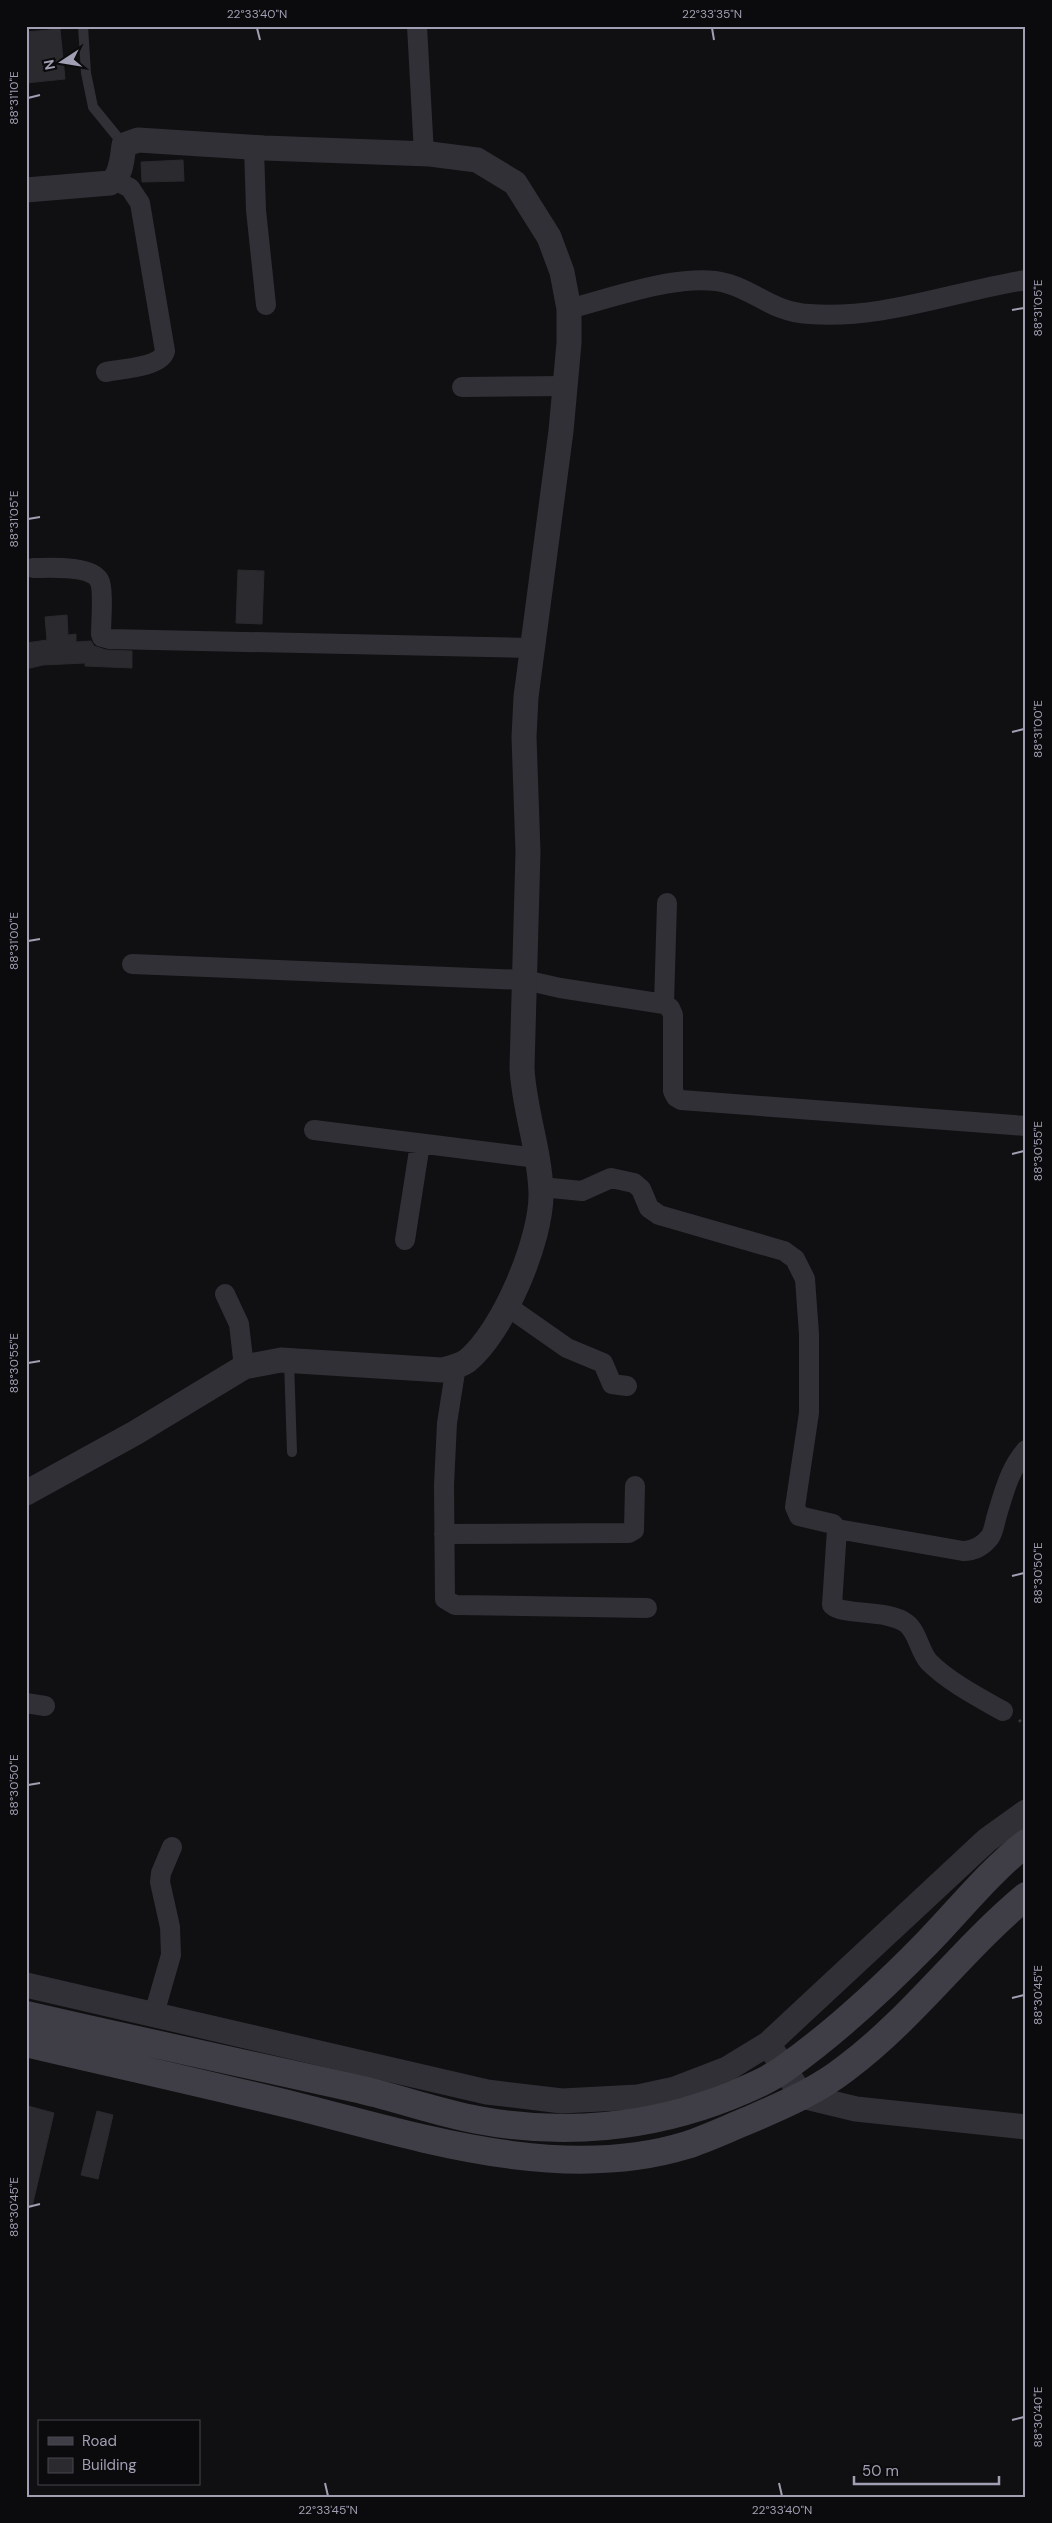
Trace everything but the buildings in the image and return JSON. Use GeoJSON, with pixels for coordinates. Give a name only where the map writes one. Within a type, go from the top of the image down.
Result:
{"type":"FeatureCollection","features":[{"type":"Feature","properties":{"kind":"main road"},"geometry":{"type":"LineString","coordinates":[[26,2015],[356,2089],[448,2114],[521,2126],[576,2129],[627,2124],[669,2116],[710,2104],[748,2089],[784,2069],[854,2012],[926,1944],[997,1868],[1026,1844]]}},
{"type":"Feature","properties":{"kind":"main road"},"geometry":{"type":"LineString","coordinates":[[26,2043],[226,2089],[415,2138],[512,2156],[564,2159],[650,2153],[687,2145],[802,2096],[846,2069],[888,2034],[1001,1916],[1026,1896]]}},
{"type":"Feature","properties":{"kind":"street"},"geometry":{"type":"LineString","coordinates":[[418,26],[424,154]]}},
{"type":"Feature","properties":{"kind":"street"},"geometry":{"type":"LineString","coordinates":[[26,190],[110,182],[114,180],[119,172],[124,145],[138,140],[254,148],[424,154],[477,160],[515,183],[549,237],[562,272],[569,309],[561,431],[531,648],[524,738],[528,852],[523,1089],[541,1187],[539,1218],[523,1270],[507,1306],[492,1332],[467,1361],[442,1370],[289,1360],[257,1363],[244,1367],[135,1433],[26,1493]]}},
{"type":"Feature","properties":{"kind":"street"},"geometry":{"type":"LineString","coordinates":[[254,148],[256,210],[266,305]]}},
{"type":"Feature","properties":{"kind":"street"},"geometry":{"type":"LineString","coordinates":[[106,372],[160,360],[165,351],[140,203],[130,188],[114,180]]}},
{"type":"Feature","properties":{"kind":"street"},"geometry":{"type":"LineString","coordinates":[[569,309],[672,283],[707,280],[729,284],[776,307],[809,314],[847,314],[887,309],[1026,280]]}},
{"type":"Feature","properties":{"kind":"street"},"geometry":{"type":"LineString","coordinates":[[462,387],[565,386]]}},
{"type":"Feature","properties":{"kind":"street"},"geometry":{"type":"LineString","coordinates":[[33,568],[81,570],[94,574],[100,581],[101,634],[102,637],[110,639],[531,648]]}},
{"type":"Feature","properties":{"kind":"street"},"geometry":{"type":"LineString","coordinates":[[664,1004],[667,904]]}},
{"type":"Feature","properties":{"kind":"street"},"geometry":{"type":"LineString","coordinates":[[132,964],[525,980],[560,988],[664,1004],[670,1008],[673,1014],[674,1091],[676,1097],[681,1100],[1026,1126]]}},
{"type":"Feature","properties":{"kind":"street"},"geometry":{"type":"LineString","coordinates":[[314,1130],[537,1158]]}},
{"type":"Feature","properties":{"kind":"street"},"geometry":{"type":"LineString","coordinates":[[405,1240],[420,1144]]}},
{"type":"Feature","properties":{"kind":"street"},"geometry":{"type":"LineString","coordinates":[[541,1187],[582,1192],[611,1178],[634,1183],[641,1189],[649,1208],[659,1215],[784,1251],[795,1259],[804,1280],[811,1377],[809,1413],[795,1508],[799,1516],[833,1524],[837,1529],[971,1551],[981,1546],[991,1536],[1009,1478],[1018,1459],[1026,1450]]}},
{"type":"Feature","properties":{"kind":"street"},"geometry":{"type":"LineString","coordinates":[[225,1294],[239,1324],[244,1367]]}},
{"type":"Feature","properties":{"kind":"street"},"geometry":{"type":"LineString","coordinates":[[507,1306],[567,1348],[604,1363],[612,1384],[627,1386]]}},
{"type":"Feature","properties":{"kind":"street"},"geometry":{"type":"LineString","coordinates":[[456,1366],[447,1424],[444,1595],[448,1603],[455,1605],[647,1608]]}},
{"type":"Feature","properties":{"kind":"street"},"geometry":{"type":"LineString","coordinates":[[444,1534],[629,1533],[634,1530],[635,1486]]}},
{"type":"Feature","properties":{"kind":"street"},"geometry":{"type":"LineString","coordinates":[[837,1529],[832,1605],[841,1609],[894,1616],[906,1623],[912,1629],[923,1654],[930,1662],[977,1697],[1003,1711]]}},
{"type":"Feature","properties":{"kind":"street"},"geometry":{"type":"LineString","coordinates":[[26,1985],[487,2092],[562,2101],[638,2097],[675,2090],[727,2069],[768,2044],[987,1840],[1026,1812]]}},
{"type":"Feature","properties":{"kind":"street"},"geometry":{"type":"LineString","coordinates":[[154,2014],[171,1955],[170,1927],[160,1882],[161,1873],[172,1847]]}},
{"type":"Feature","properties":{"kind":"street"},"geometry":{"type":"LineString","coordinates":[[768,2044],[802,2096],[856,2109],[1026,2127]]}},
{"type":"Feature","properties":{"kind":"lane"},"geometry":{"type":"LineString","coordinates":[[83,26],[86,73],[93,107],[124,145]]}},
{"type":"Feature","properties":{"kind":"lane"},"geometry":{"type":"LineString","coordinates":[[289,1360],[292,1452]]}}]}
